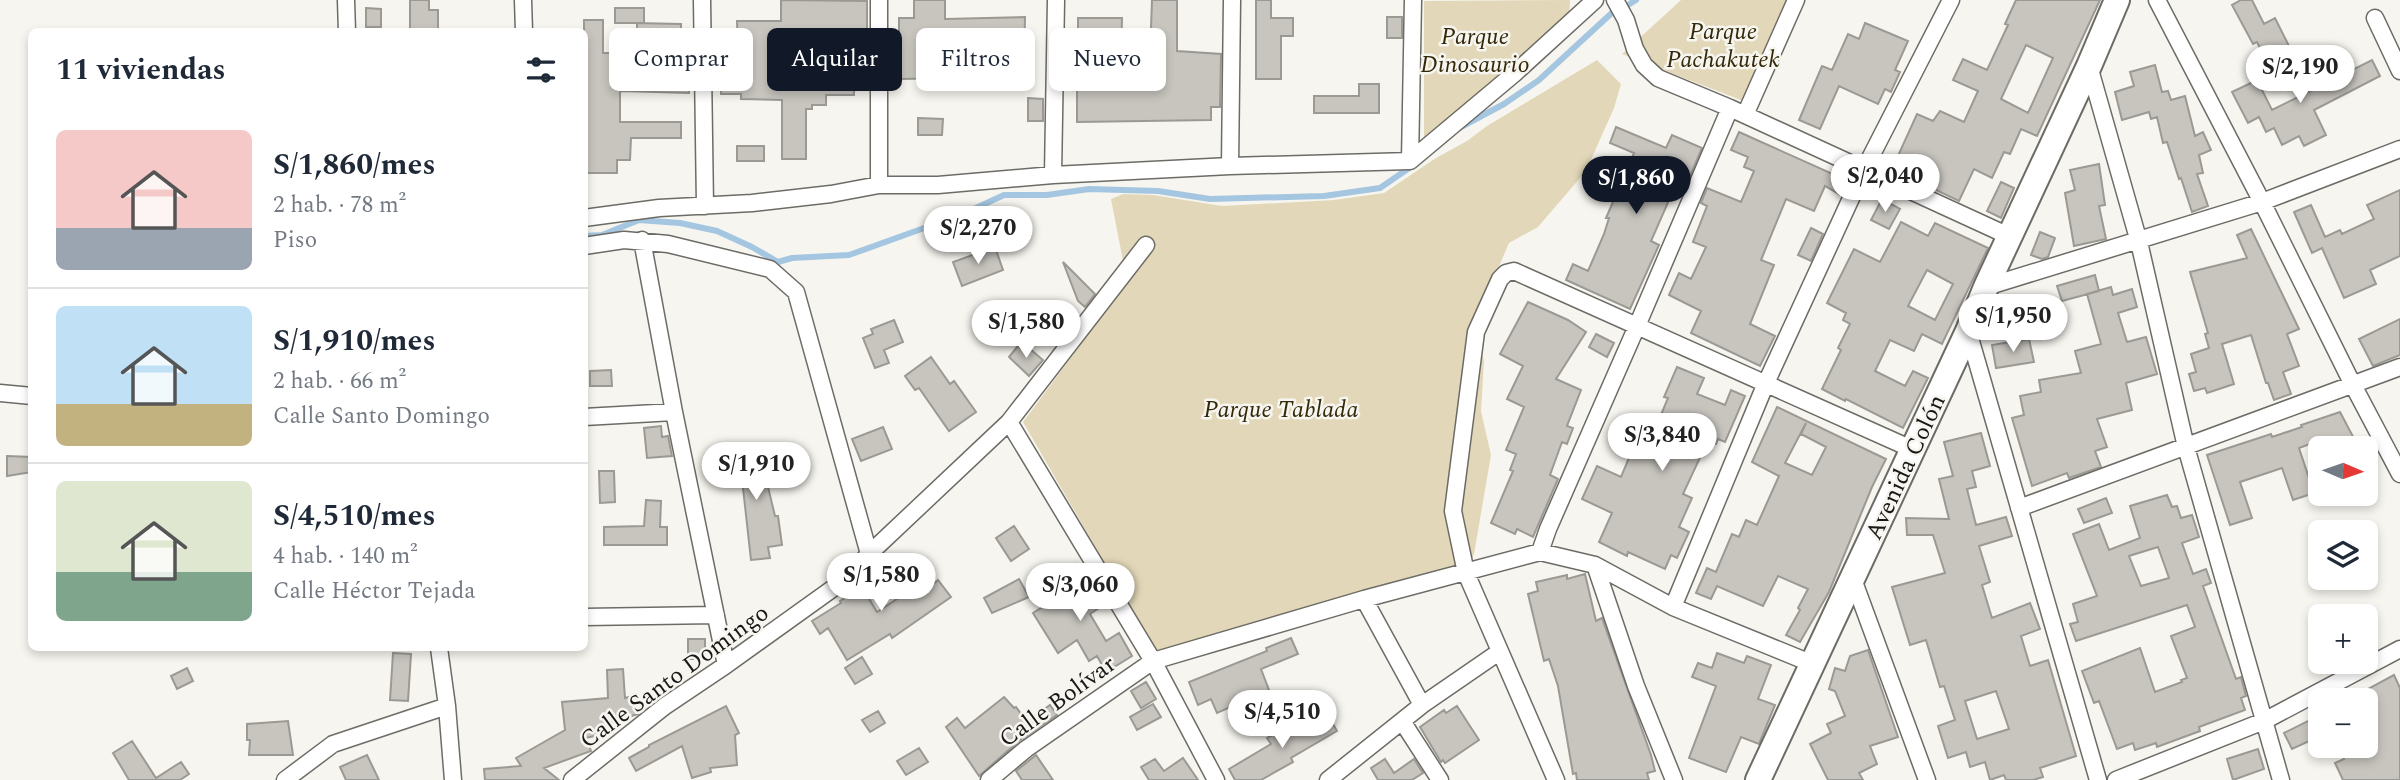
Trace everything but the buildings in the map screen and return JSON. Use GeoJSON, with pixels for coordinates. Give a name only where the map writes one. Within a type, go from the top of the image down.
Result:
{"type":"FeatureCollection","features":[{"type":"Feature","properties":{"kind":"main road","name":"Avenida Colón"},"geometry":{"type":"LineString","coordinates":[[1758,780],[1914,450],[2117,0]]}},
{"type":"Feature","properties":{"kind":"street"},"geometry":{"type":"LineString","coordinates":[[346,0],[347,28]]}},
{"type":"Feature","properties":{"kind":"street"},"geometry":{"type":"LineString","coordinates":[[523,0],[524,28]]}},
{"type":"Feature","properties":{"kind":"street"},"geometry":{"type":"LineString","coordinates":[[702,0],[705,206]]}},
{"type":"Feature","properties":{"kind":"street"},"geometry":{"type":"LineString","coordinates":[[878,0],[879,185]]}},
{"type":"Feature","properties":{"kind":"street"},"geometry":{"type":"LineString","coordinates":[[1053,176],[1056,0]]}},
{"type":"Feature","properties":{"kind":"street"},"geometry":{"type":"LineString","coordinates":[[1230,166],[1232,0]]}},
{"type":"Feature","properties":{"kind":"street"},"geometry":{"type":"LineString","coordinates":[[1410,161],[1413,0]]}},
{"type":"Feature","properties":{"kind":"street"},"geometry":{"type":"LineString","coordinates":[[588,217],[659,208],[792,199],[879,185],[938,185],[1230,166],[1410,161],[1515,73],[1595,0]]}},
{"type":"Feature","properties":{"kind":"street"},"geometry":{"type":"LineString","coordinates":[[1615,0],[1626,19],[1635,49],[1644,65],[1658,78],[2011,237]]}},
{"type":"Feature","properties":{"kind":"street"},"geometry":{"type":"LineString","coordinates":[[1796,0],[1738,112],[1637,326],[1548,528],[1540,552],[1595,565],[1674,607],[1813,664]]}},
{"type":"Feature","properties":{"kind":"street"},"geometry":{"type":"LineString","coordinates":[[1674,607],[1766,383],[1864,170],[1951,0]]}},
{"type":"Feature","properties":{"kind":"street"},"geometry":{"type":"LineString","coordinates":[[2157,0],[2400,474]]}},
{"type":"Feature","properties":{"kind":"street"},"geometry":{"type":"LineString","coordinates":[[2375,18],[2400,71]]}},
{"type":"Feature","properties":{"kind":"street"},"geometry":{"type":"LineString","coordinates":[[2089,66],[2139,242],[2186,447],[2281,780]]}},
{"type":"Feature","properties":{"kind":"street"},"geometry":{"type":"LineString","coordinates":[[1986,287],[2262,202],[2400,149]]}},
{"type":"Feature","properties":{"kind":"street"},"geometry":{"type":"LineString","coordinates":[[588,245],[624,240],[668,244],[770,269],[796,292],[869,554]]}},
{"type":"Feature","properties":{"kind":"street"},"geometry":{"type":"LineString","coordinates":[[642,240],[726,665]]}},
{"type":"Feature","properties":{"kind":"street","name":"Calle Santo Domingo"},"geometry":{"type":"LineString","coordinates":[[572,780],[665,706],[846,579],[1009,422],[1146,245]]}},
{"type":"Feature","properties":{"kind":"street"},"geometry":{"type":"LineString","coordinates":[[1556,780],[1466,573],[1453,511],[1476,332],[1500,279],[1506,273],[1514,271],[1914,450]]}},
{"type":"Feature","properties":{"kind":"street"},"geometry":{"type":"LineString","coordinates":[[1968,331],[2098,780]]}},
{"type":"Feature","properties":{"kind":"street"},"geometry":{"type":"LineString","coordinates":[[2019,508],[2400,367]]}},
{"type":"Feature","properties":{"kind":"street"},"geometry":{"type":"LineString","coordinates":[[0,393],[28,396]]}},
{"type":"Feature","properties":{"kind":"street"},"geometry":{"type":"LineString","coordinates":[[588,417],[674,412]]}},
{"type":"Feature","properties":{"kind":"street"},"geometry":{"type":"LineString","coordinates":[[1009,422],[1153,661],[1216,780]]}},
{"type":"Feature","properties":{"kind":"street","name":"Calle Bolívar"},"geometry":{"type":"LineString","coordinates":[[989,780],[1026,749],[1153,661],[1364,599],[1540,552]]}},
{"type":"Feature","properties":{"kind":"street"},"geometry":{"type":"LineString","coordinates":[[1595,565],[1636,686],[1674,780]]}},
{"type":"Feature","properties":{"kind":"street"},"geometry":{"type":"LineString","coordinates":[[1853,579],[1927,780]]}},
{"type":"Feature","properties":{"kind":"street"},"geometry":{"type":"LineString","coordinates":[[1364,599],[1422,705]]}},
{"type":"Feature","properties":{"kind":"street"},"geometry":{"type":"LineString","coordinates":[[588,617],[716,615]]}},
{"type":"Feature","properties":{"kind":"street"},"geometry":{"type":"LineString","coordinates":[[2116,780],[2264,721],[2400,649]]}},
{"type":"Feature","properties":{"kind":"street"},"geometry":{"type":"LineString","coordinates":[[439,651],[453,780]]}},
{"type":"Feature","properties":{"kind":"street"},"geometry":{"type":"LineString","coordinates":[[1328,780],[1422,705],[1499,652]]}},
{"type":"Feature","properties":{"kind":"street"},"geometry":{"type":"LineString","coordinates":[[285,780],[333,744],[447,706]]}},
{"type":"Feature","properties":{"kind":"street"},"geometry":{"type":"LineString","coordinates":[[1402,721],[1440,780]]}},
{"type":"Feature","properties":{"kind":"green space","name":"Parque Dinosaurio"},"geometry":{"type":"Polygon","coordinates":[[[1570,0],[1569,21],[1505,89],[1424,138],[1424,1],[1570,0]]]}},
{"type":"Feature","properties":{"kind":"green space","name":"Parque Pachakutek"},"geometry":{"type":"Polygon","coordinates":[[[1681,0],[1795,0],[1746,102],[1622,54],[1681,0]]]}},
{"type":"Feature","properties":{"kind":"green space","name":"Parque Tablada"},"geometry":{"type":"Polygon","coordinates":[[[1597,60],[1621,84],[1614,108],[1586,171],[1538,227],[1509,243],[1475,322],[1484,361],[1481,411],[1491,455],[1474,554],[1465,578],[1156,652],[1023,422],[1125,285],[1111,199],[1123,194],[1153,195],[1222,206],[1334,200],[1384,193],[1487,126],[1597,60]]]}},
{"type":"Feature","properties":{"kind":"waterway"},"geometry":{"type":"LineString","coordinates":[[1628,5],[1636,0]]}},
{"type":"Feature","properties":{"kind":"waterway"},"geometry":{"type":"LineString","coordinates":[[1461,127],[1504,104],[1539,80],[1615,10]]}},
{"type":"Feature","properties":{"kind":"waterway"},"geometry":{"type":"LineString","coordinates":[[588,236],[602,235],[639,220],[680,223],[717,231],[778,262],[792,258],[849,255],[963,214],[1004,195],[1047,195],[1089,189],[1158,191],[1210,199],[1324,196],[1380,188],[1415,164]]}}]}
